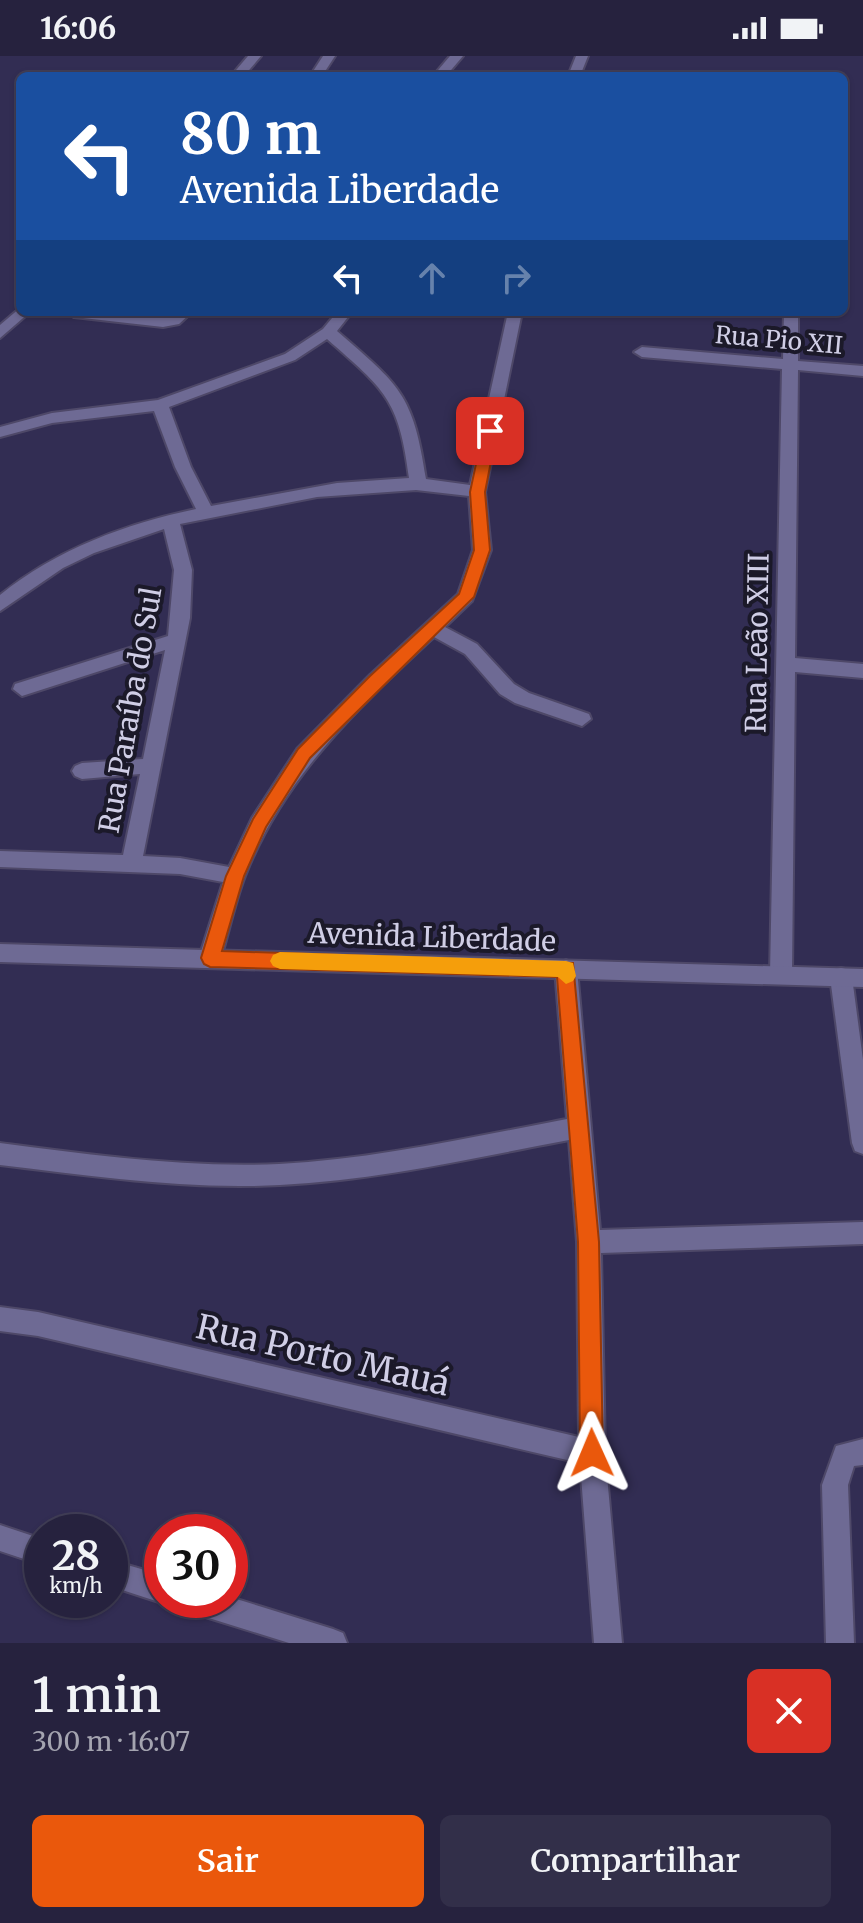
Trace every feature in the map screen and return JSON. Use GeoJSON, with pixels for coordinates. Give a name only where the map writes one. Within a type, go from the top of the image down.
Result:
{"type":"FeatureCollection","features":[{"type":"Feature","properties":{"kind":"street"},"geometry":{"type":"LineString","coordinates":[[241,72],[255,56]]}},
{"type":"Feature","properties":{"kind":"street"},"geometry":{"type":"LineString","coordinates":[[443,72],[457,56]]}},
{"type":"Feature","properties":{"kind":"street"},"geometry":{"type":"LineString","coordinates":[[0,333],[19,316]]}},
{"type":"Feature","properties":{"kind":"street"},"geometry":{"type":"LineString","coordinates":[[110,316],[163,322],[174,321],[180,316]]}},
{"type":"Feature","properties":{"kind":"street"},"geometry":{"type":"LineString","coordinates":[[0,432],[52,418],[160,405],[290,357],[328,332],[342,316]]}},
{"type":"Feature","properties":{"kind":"street"},"geometry":{"type":"LineString","coordinates":[[210,958],[235,876],[259,824],[304,754],[376,680],[466,597],[482,550],[477,492],[514,316]]}},
{"type":"Feature","properties":{"kind":"street","name":"Rua Leão XIII"},"geometry":{"type":"LineString","coordinates":[[781,974],[791,316]]}},
{"type":"Feature","properties":{"kind":"street"},"geometry":{"type":"LineString","coordinates":[[328,332],[400,403],[413,446],[418,484]]}},
{"type":"Feature","properties":{"kind":"street","name":"Rua Pio XII"},"geometry":{"type":"LineString","coordinates":[[642,352],[863,371]]}},
{"type":"Feature","properties":{"kind":"street"},"geometry":{"type":"LineString","coordinates":[[160,405],[183,467],[205,511]]}},
{"type":"Feature","properties":{"kind":"street"},"geometry":{"type":"LineString","coordinates":[[0,605],[17,589],[56,564],[107,541],[205,511],[318,491],[418,484],[477,492]]}},
{"type":"Feature","properties":{"kind":"street","name":"Rua Paraíba do Sul"},"geometry":{"type":"LineString","coordinates":[[131,864],[181,618],[183,570],[170,520]]}},
{"type":"Feature","properties":{"kind":"street"},"geometry":{"type":"LineString","coordinates":[[433,628],[471,649],[507,689],[522,698],[582,719]]}},
{"type":"Feature","properties":{"kind":"street"},"geometry":{"type":"LineString","coordinates":[[22,689],[176,640]]}},
{"type":"Feature","properties":{"kind":"street"},"geometry":{"type":"LineString","coordinates":[[785,664],[863,671]]}},
{"type":"Feature","properties":{"kind":"street"},"geometry":{"type":"LineString","coordinates":[[82,771],[151,766]]}},
{"type":"Feature","properties":{"kind":"street"},"geometry":{"type":"LineString","coordinates":[[0,859],[180,866],[235,876]]}},
{"type":"Feature","properties":{"kind":"street","name":"Avenida Liberdade"},"geometry":{"type":"LineString","coordinates":[[0,953],[852,977]]}},
{"type":"Feature","properties":{"kind":"street"},"geometry":{"type":"LineString","coordinates":[[566,969],[589,1242],[592,1453],[608,1643]]}},
{"type":"Feature","properties":{"kind":"street"},"geometry":{"type":"LineString","coordinates":[[852,977],[863,1143]]}},
{"type":"Feature","properties":{"kind":"street"},"geometry":{"type":"LineString","coordinates":[[0,1154],[119,1169],[218,1175],[316,1172],[408,1159],[581,1127]]}},
{"type":"Feature","properties":{"kind":"street"},"geometry":{"type":"LineString","coordinates":[[589,1242],[863,1233]]}},
{"type":"Feature","properties":{"kind":"street","name":"Rua Porto Mauá"},"geometry":{"type":"LineString","coordinates":[[0,1319],[38,1324],[592,1453]]}},
{"type":"Feature","properties":{"kind":"street"},"geometry":{"type":"LineString","coordinates":[[840,1643],[835,1485],[854,1454]]}},
{"type":"Feature","properties":{"kind":"street"},"geometry":{"type":"LineString","coordinates":[[0,1538],[24,1546]]}},
{"type":"Feature","properties":{"kind":"street"},"geometry":{"type":"LineString","coordinates":[[248,1616],[333,1643]]}},
{"type":"Feature","properties":{"kind":"slow traffic"},"geometry":{"type":"LineString","coordinates":[[280,961],[566,969],[566,976]]}},
{"type":"Feature","properties":{"kind":"route"},"geometry":{"type":"LineString","coordinates":[[490,431],[477,492],[482,550],[466,597],[376,680],[304,754],[259,824],[235,876],[210,958],[566,969],[589,1242],[592,1453]]}}]}
